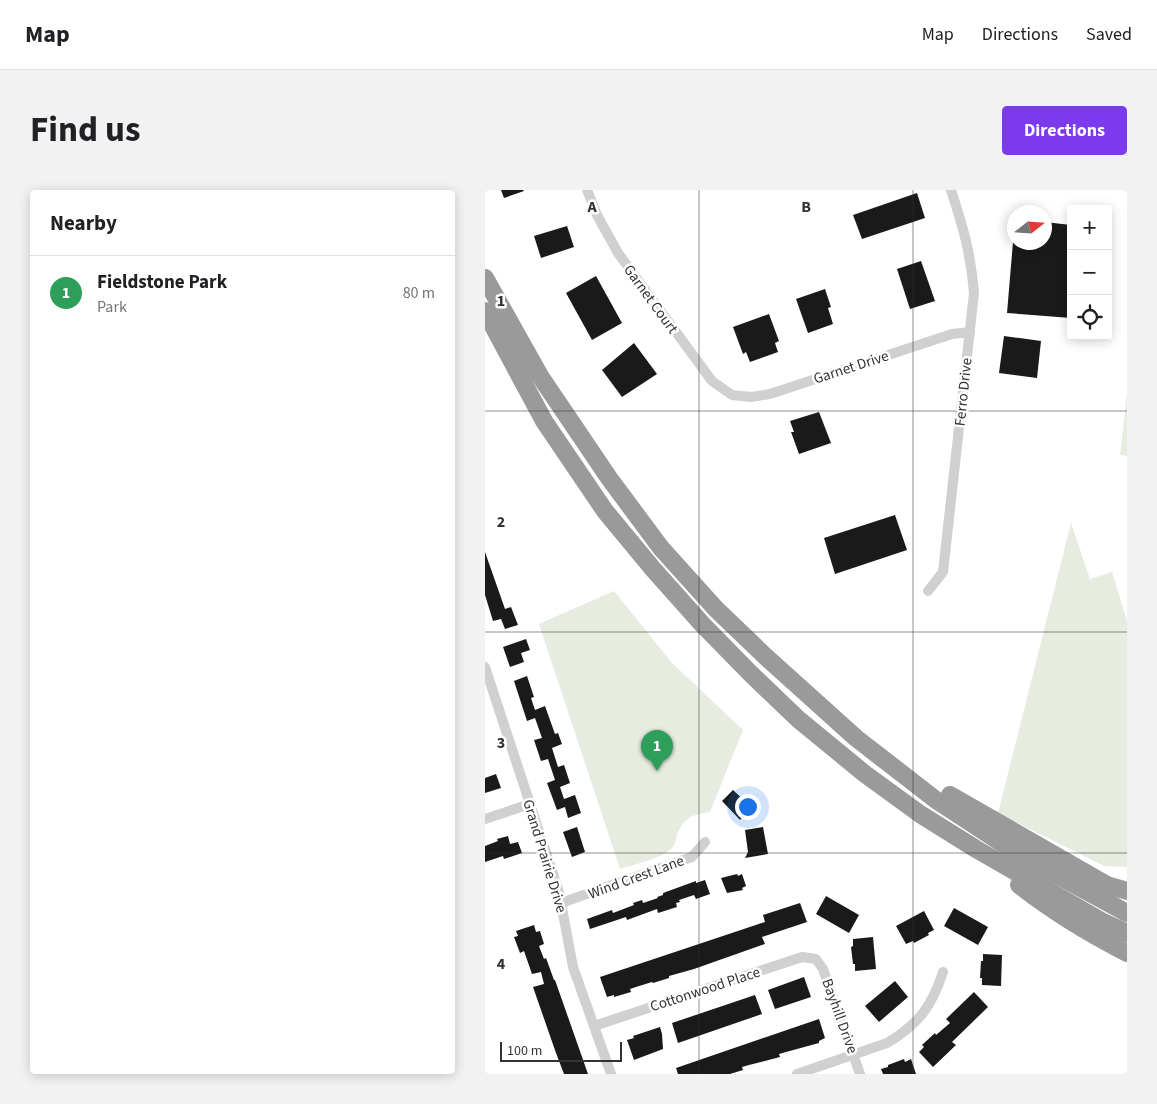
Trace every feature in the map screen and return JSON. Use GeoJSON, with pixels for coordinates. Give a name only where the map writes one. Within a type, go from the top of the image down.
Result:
{"type":"FeatureCollection","features":[{"type":"Feature","properties":{"kind":"highway"},"geometry":{"type":"LineString","coordinates":[[485,278],[540,376],[609,478],[661,548],[716,609],[856,738],[936,800],[1019,855],[1127,913]]}},
{"type":"Feature","properties":{"kind":"highway"},"geometry":{"type":"LineString","coordinates":[[485,311],[544,420],[605,511],[702,624],[798,719],[865,774],[920,814],[976,850],[1103,922],[1127,933]]}},
{"type":"Feature","properties":{"kind":"highway"},"geometry":{"type":"LineString","coordinates":[[819,705],[959,802],[1107,885],[1127,890]]}},
{"type":"Feature","properties":{"kind":"highway"},"geometry":{"type":"LineString","coordinates":[[976,850],[1032,895],[1100,939],[1127,953]]}},
{"type":"Feature","properties":{"kind":"street","name":"Garnet Court"},"geometry":{"type":"LineString","coordinates":[[587,190],[597,215],[618,253],[712,381],[732,395]]}},
{"type":"Feature","properties":{"kind":"street","name":"Ferro Drive"},"geometry":{"type":"LineString","coordinates":[[928,591],[943,572],[974,294],[972,263],[951,190]]}},
{"type":"Feature","properties":{"kind":"street","name":"Garnet Drive"},"geometry":{"type":"LineString","coordinates":[[732,395],[751,397],[770,394],[952,334],[970,332]]}},
{"type":"Feature","properties":{"kind":"street","name":"Grand Prairie Drive"},"geometry":{"type":"LineString","coordinates":[[485,669],[561,903],[570,954],[611,1074]]}},
{"type":"Feature","properties":{"kind":"street"},"geometry":{"type":"LineString","coordinates":[[485,819],[530,804]]}},
{"type":"Feature","properties":{"kind":"street","name":"Wind Crest Lane"},"geometry":{"type":"LineString","coordinates":[[561,903],[692,857],[705,842]]}},
{"type":"Feature","properties":{"kind":"street","name":"Cottonwood Place"},"geometry":{"type":"LineString","coordinates":[[594,1026],[802,957],[816,959]]}},
{"type":"Feature","properties":{"kind":"street","name":"Bayhill Drive"},"geometry":{"type":"LineString","coordinates":[[816,959],[823,968],[860,1074]]}},
{"type":"Feature","properties":{"kind":"street"},"geometry":{"type":"LineString","coordinates":[[797,1074],[887,1043],[908,1029],[926,1010],[938,988],[943,972]]}},
{"type":"Feature","properties":{"kind":"shaded area"},"geometry":{"type":"Polygon","coordinates":[[[1127,394],[1127,456],[1120,455],[1127,394]]]}},
{"type":"Feature","properties":{"kind":"shaded area"},"geometry":{"type":"Polygon","coordinates":[[[1071,523],[1090,579],[1112,572],[1127,621],[1127,867],[1104,866],[998,813],[1071,523]]]}},
{"type":"Feature","properties":{"kind":"shaded area"},"geometry":{"type":"Polygon","coordinates":[[[614,591],[672,663],[743,730],[710,812],[689,818],[680,829],[673,846],[666,853],[620,869],[539,624],[614,591]]]}},
{"type":"Feature","properties":{"kind":"building"},"geometry":{"type":"Polygon","coordinates":[[[501,190],[523,190],[524,191],[504,198],[501,190]]]}},
{"type":"Feature","properties":{"kind":"building"},"geometry":{"type":"Polygon","coordinates":[[[917,193],[925,218],[862,239],[853,215],[917,193]]]}},
{"type":"Feature","properties":{"kind":"building"},"geometry":{"type":"Polygon","coordinates":[[[1052,223],[1067,225],[1067,318],[1007,313],[1012,250],[1052,250],[1052,223]]]}},
{"type":"Feature","properties":{"kind":"building"},"geometry":{"type":"Polygon","coordinates":[[[567,226],[574,247],[541,258],[534,236],[567,226]]]}},
{"type":"Feature","properties":{"kind":"building"},"geometry":{"type":"Polygon","coordinates":[[[921,261],[935,301],[910,309],[897,269],[921,261]]]}},
{"type":"Feature","properties":{"kind":"building"},"geometry":{"type":"Polygon","coordinates":[[[596,276],[622,323],[592,340],[566,293],[596,276]]]}},
{"type":"Feature","properties":{"kind":"building"},"geometry":{"type":"Polygon","coordinates":[[[825,289],[831,307],[828,308],[833,324],[808,333],[796,299],[825,289]]]}},
{"type":"Feature","properties":{"kind":"building"},"geometry":{"type":"Polygon","coordinates":[[[769,314],[779,341],[775,343],[778,352],[750,362],[746,352],[743,354],[733,327],[769,314]]]}},
{"type":"Feature","properties":{"kind":"building"},"geometry":{"type":"Polygon","coordinates":[[[1004,336],[1041,341],[1037,378],[999,373],[1004,336]]]}},
{"type":"Feature","properties":{"kind":"building"},"geometry":{"type":"Polygon","coordinates":[[[634,343],[657,374],[622,397],[602,370],[634,343]]]}},
{"type":"Feature","properties":{"kind":"building"},"geometry":{"type":"Polygon","coordinates":[[[819,412],[831,443],[799,454],[791,432],[794,432],[790,421],[819,412]]]}},
{"type":"Feature","properties":{"kind":"building"},"geometry":{"type":"Polygon","coordinates":[[[895,515],[907,550],[835,574],[824,538],[895,515]]]}},
{"type":"Feature","properties":{"kind":"building"},"geometry":{"type":"Polygon","coordinates":[[[485,552],[505,609],[511,607],[518,625],[505,629],[501,619],[493,621],[485,595],[485,552]]]}},
{"type":"Feature","properties":{"kind":"building"},"geometry":{"type":"Polygon","coordinates":[[[526,639],[530,650],[521,653],[524,662],[510,667],[503,647],[526,639]]]}},
{"type":"Feature","properties":{"kind":"building"},"geometry":{"type":"Polygon","coordinates":[[[527,676],[534,697],[531,698],[535,710],[545,706],[555,734],[558,733],[562,744],[552,748],[558,767],[564,765],[570,783],[560,787],[564,799],[575,795],[581,813],[568,818],[565,807],[557,810],[547,783],[555,780],[548,759],[541,761],[534,740],[542,738],[535,718],[527,721],[514,681],[527,676]]]}},
{"type":"Feature","properties":{"kind":"building"},"geometry":{"type":"Polygon","coordinates":[[[496,774],[501,788],[485,793],[485,778],[496,774]]]}},
{"type":"Feature","properties":{"kind":"building"},"geometry":{"type":"Polygon","coordinates":[[[733,790],[750,806],[740,820],[722,801],[733,790]]]}},
{"type":"Feature","properties":{"kind":"building"},"geometry":{"type":"Polygon","coordinates":[[[577,827],[585,852],[572,857],[563,832],[577,827]]]}},
{"type":"Feature","properties":{"kind":"building"},"geometry":{"type":"Polygon","coordinates":[[[763,827],[768,854],[745,858],[748,852],[745,830],[763,827]]]}},
{"type":"Feature","properties":{"kind":"building"},"geometry":{"type":"Polygon","coordinates":[[[508,836],[510,844],[518,842],[522,853],[504,859],[503,856],[485,862],[485,846],[498,841],[497,839],[508,836]]]}},
{"type":"Feature","properties":{"kind":"building"},"geometry":{"type":"Polygon","coordinates":[[[737,874],[738,876],[742,874],[746,886],[742,888],[743,890],[727,893],[721,878],[737,874]]]}},
{"type":"Feature","properties":{"kind":"building"},"geometry":{"type":"Polygon","coordinates":[[[705,880],[710,894],[696,899],[694,895],[679,900],[680,902],[676,903],[677,907],[658,913],[657,909],[627,920],[626,917],[590,929],[587,919],[612,910],[613,913],[634,905],[633,903],[642,900],[643,903],[658,898],[663,893],[696,881],[696,883],[705,880]]]}},
{"type":"Feature","properties":{"kind":"building"},"geometry":{"type":"Polygon","coordinates":[[[826,896],[859,915],[849,933],[816,914],[826,896]]]}},
{"type":"Feature","properties":{"kind":"building"},"geometry":{"type":"Polygon","coordinates":[[[800,903],[807,922],[762,937],[765,944],[669,976],[669,978],[630,989],[631,992],[607,997],[600,977],[765,922],[763,915],[800,903]]]}},
{"type":"Feature","properties":{"kind":"building"},"geometry":{"type":"Polygon","coordinates":[[[954,908],[988,927],[978,945],[944,926],[954,908]]]}},
{"type":"Feature","properties":{"kind":"building"},"geometry":{"type":"Polygon","coordinates":[[[924,911],[934,930],[914,943],[913,941],[906,944],[896,926],[924,911]]]}},
{"type":"Feature","properties":{"kind":"building"},"geometry":{"type":"Polygon","coordinates":[[[534,925],[536,932],[540,931],[544,944],[539,946],[555,980],[588,1074],[564,1074],[556,1053],[533,987],[544,984],[541,972],[532,974],[524,951],[520,953],[514,937],[518,936],[516,931],[534,925]]]}},
{"type":"Feature","properties":{"kind":"building"},"geometry":{"type":"Polygon","coordinates":[[[873,937],[876,969],[855,971],[851,947],[853,946],[853,939],[873,937]]]}},
{"type":"Feature","properties":{"kind":"building"},"geometry":{"type":"Polygon","coordinates":[[[983,954],[1002,955],[1001,986],[982,985],[982,978],[980,978],[983,954]]]}},
{"type":"Feature","properties":{"kind":"building"},"geometry":{"type":"Polygon","coordinates":[[[804,977],[811,997],[775,1009],[768,990],[804,977]]]}},
{"type":"Feature","properties":{"kind":"building"},"geometry":{"type":"Polygon","coordinates":[[[895,981],[908,997],[879,1022],[865,1006],[895,981]]]}},
{"type":"Feature","properties":{"kind":"building"},"geometry":{"type":"Polygon","coordinates":[[[974,992],[988,1007],[952,1042],[956,1045],[933,1067],[919,1052],[924,1047],[922,1045],[950,1023],[946,1019],[974,992]]]}},
{"type":"Feature","properties":{"kind":"building"},"geometry":{"type":"Polygon","coordinates":[[[755,995],[762,1014],[678,1043],[672,1023],[755,995]]]}},
{"type":"Feature","properties":{"kind":"building"},"geometry":{"type":"Polygon","coordinates":[[[819,1019],[825,1038],[819,1041],[819,1043],[779,1054],[780,1057],[742,1067],[743,1070],[730,1074],[678,1074],[676,1068],[819,1019]]]}},
{"type":"Feature","properties":{"kind":"building"},"geometry":{"type":"Polygon","coordinates":[[[660,1027],[663,1049],[634,1060],[627,1040],[634,1038],[633,1036],[660,1027]]]}},
{"type":"Feature","properties":{"kind":"building"},"geometry":{"type":"Polygon","coordinates":[[[904,1059],[905,1062],[911,1059],[916,1074],[883,1074],[881,1069],[904,1059]]]}},
{"type":"Feature","properties":{"kind":"place","name":"Fieldstone Park"},"geometry":{"type":"Point","coordinates":[657,771]}}]}
